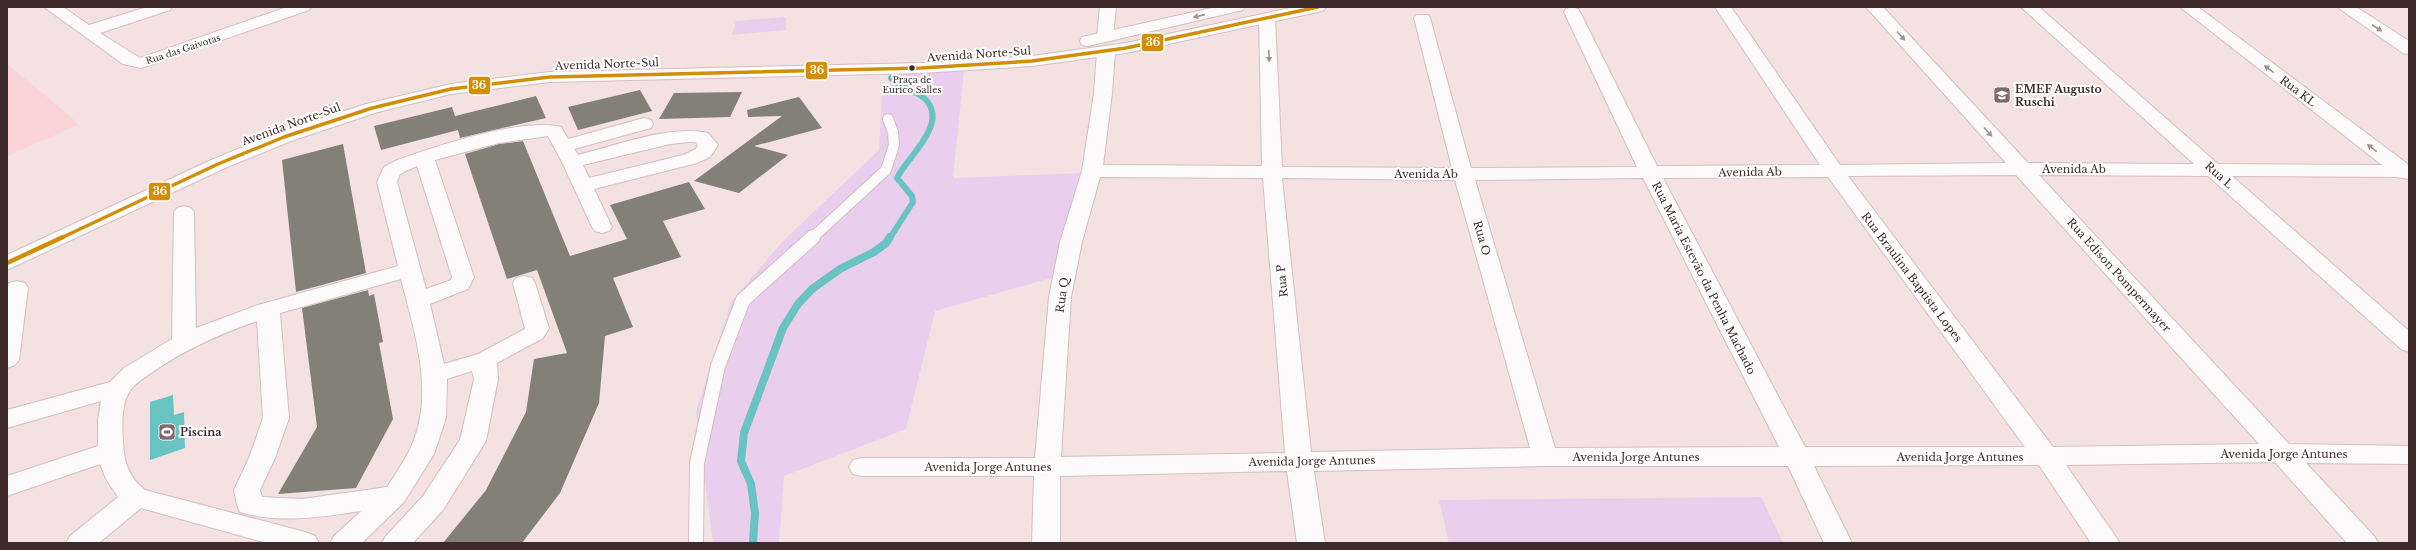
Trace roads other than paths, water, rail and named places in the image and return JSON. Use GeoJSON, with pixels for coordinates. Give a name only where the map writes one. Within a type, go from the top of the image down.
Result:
{"type":"FeatureCollection","features":[{"type":"Feature","properties":{"kind":"street","name":"Rua das Gaivotas"},"geometry":{"type":"LineString","coordinates":[[52,7],[129,60],[141,63],[303,7]]}},
{"type":"Feature","properties":{"kind":"street"},"geometry":{"type":"LineString","coordinates":[[88,31],[164,7]]}},
{"type":"Feature","properties":{"kind":"street","name":"Rua Q"},"geometry":{"type":"LineString","coordinates":[[1046,543],[1047,467],[1060,297],[1071,242],[1092,171],[1103,93],[1108,7]]}},
{"type":"Feature","properties":{"kind":"street","name":"Avenida Norte-Sul"},"geometry":{"type":"LineString","coordinates":[[7,264],[155,193],[272,142],[372,108],[443,91],[550,77],[921,68],[1018,62],[1106,44],[1237,7]]}},
{"type":"Feature","properties":{"kind":"street","name":"Avenida Norte-Sul"},"geometry":{"type":"LineString","coordinates":[[7,250],[214,153],[258,135],[360,100],[449,80],[526,69],[587,64],[989,55],[1052,48],[1172,40],[1318,7]]}},
{"type":"Feature","properties":{"kind":"street","name":"Rua Braulina Baptista Lopes"},"geometry":{"type":"LineString","coordinates":[[1723,7],[1834,171],[2046,456],[2106,543]]}},
{"type":"Feature","properties":{"kind":"street","name":"Rua Edison Pompermayer"},"geometry":{"type":"LineString","coordinates":[[1874,7],[2364,543]]}},
{"type":"Feature","properties":{"kind":"street","name":"Rua L"},"geometry":{"type":"LineString","coordinates":[[2029,7],[2409,344]]}},
{"type":"Feature","properties":{"kind":"street","name":"Rua KL"},"geometry":{"type":"LineString","coordinates":[[2188,7],[2407,173]]}},
{"type":"Feature","properties":{"kind":"street"},"geometry":{"type":"LineString","coordinates":[[2345,7],[2409,49]]}},
{"type":"Feature","properties":{"kind":"street","name":"Rua Maria Estevão da Penha Machado"},"geometry":{"type":"LineString","coordinates":[[1572,12],[1650,173],[1797,458],[1838,543]]}},
{"type":"Feature","properties":{"kind":"street","name":"Rua P"},"geometry":{"type":"LineString","coordinates":[[1267,18],[1272,174],[1299,462],[1311,543]]}},
{"type":"Feature","properties":{"kind":"street","name":"Rua O"},"geometry":{"type":"LineString","coordinates":[[1422,18],[1463,174],[1545,457]]}},
{"type":"Feature","properties":{"kind":"street"},"geometry":{"type":"LineString","coordinates":[[567,154],[644,124]]}},
{"type":"Feature","properties":{"kind":"street"},"geometry":{"type":"LineString","coordinates":[[344,543],[395,495],[421,454],[432,418],[434,375],[411,269],[387,178],[395,167],[424,157],[546,129],[554,131],[567,154],[602,227]]}},
{"type":"Feature","properties":{"kind":"street"},"geometry":{"type":"LineString","coordinates":[[567,154],[680,136],[701,137],[708,145],[703,153],[686,160],[582,186]]}},
{"type":"Feature","properties":{"kind":"street"},"geometry":{"type":"LineString","coordinates":[[418,300],[460,284],[463,277],[424,157]]}},
{"type":"Feature","properties":{"kind":"street","name":"Avenida Ab"},"geometry":{"type":"LineString","coordinates":[[1092,171],[1272,174],[1463,174],[2022,169],[2212,169],[2407,173]]}},
{"type":"Feature","properties":{"kind":"street"},"geometry":{"type":"LineString","coordinates":[[184,212],[184,342]]}},
{"type":"Feature","properties":{"kind":"street"},"geometry":{"type":"LineString","coordinates":[[7,419],[119,388],[140,368],[184,342],[268,310],[411,269]]}},
{"type":"Feature","properties":{"kind":"street"},"geometry":{"type":"LineString","coordinates":[[434,375],[486,359],[535,333],[537,328],[524,284]]}},
{"type":"Feature","properties":{"kind":"street"},"geometry":{"type":"LineString","coordinates":[[7,360],[17,288]]}},
{"type":"Feature","properties":{"kind":"street"},"geometry":{"type":"LineString","coordinates":[[268,310],[276,418],[262,458],[247,490],[250,505],[262,509],[290,510],[395,495]]}},
{"type":"Feature","properties":{"kind":"street"},"geometry":{"type":"LineString","coordinates":[[396,543],[433,504],[473,441],[486,379],[484,370],[486,359]]}},
{"type":"Feature","properties":{"kind":"street"},"geometry":{"type":"LineString","coordinates":[[119,388],[109,426],[110,451],[114,473],[119,482],[136,497],[268,539],[305,543]]}},
{"type":"Feature","properties":{"kind":"street"},"geometry":{"type":"LineString","coordinates":[[7,486],[110,451]]}},
{"type":"Feature","properties":{"kind":"street","name":"Avenida Jorge Antunes"},"geometry":{"type":"LineString","coordinates":[[862,467],[1047,467],[1545,457],[1797,458],[2283,453],[2409,455]]}},
{"type":"Feature","properties":{"kind":"street"},"geometry":{"type":"LineString","coordinates":[[80,543],[136,497]]}},
{"type":"Feature","properties":{"kind":"lane"},"geometry":{"type":"LineString","coordinates":[[696,543],[698,463],[718,366],[743,300],[886,170],[895,151],[893,129],[888,119]]}},
{"type":"Feature","properties":{"kind":"water","name":"Piscina"},"geometry":{"type":"Polygon","coordinates":[[[173,395],[174,415],[184,412],[185,448],[150,460],[150,402],[173,395]]]}},
{"type":"Feature","properties":{"kind":"waterway"},"geometry":{"type":"LineString","coordinates":[[890,238],[913,202],[912,196],[897,178],[923,141],[929,131],[932,121],[932,111],[927,101],[919,94],[900,85],[891,78]]}},
{"type":"Feature","properties":{"kind":"waterway"},"geometry":{"type":"LineString","coordinates":[[753,543],[755,513],[751,484],[741,461],[744,433],[783,328],[798,304],[812,289],[840,269],[874,252],[886,243],[890,237]]}},
{"type":"Feature","properties":{"kind":"place","name":"Praça de Eurico Salles"},"geometry":{"type":"Point","coordinates":[912,68]}},
{"type":"Feature","properties":{"kind":"place","name":"EMEF Augusto Ruschi"},"geometry":{"type":"Point","coordinates":[2002,95]}},
{"type":"Feature","properties":{"kind":"place","name":"Piscina"},"geometry":{"type":"Point","coordinates":[167,432]}}]}
